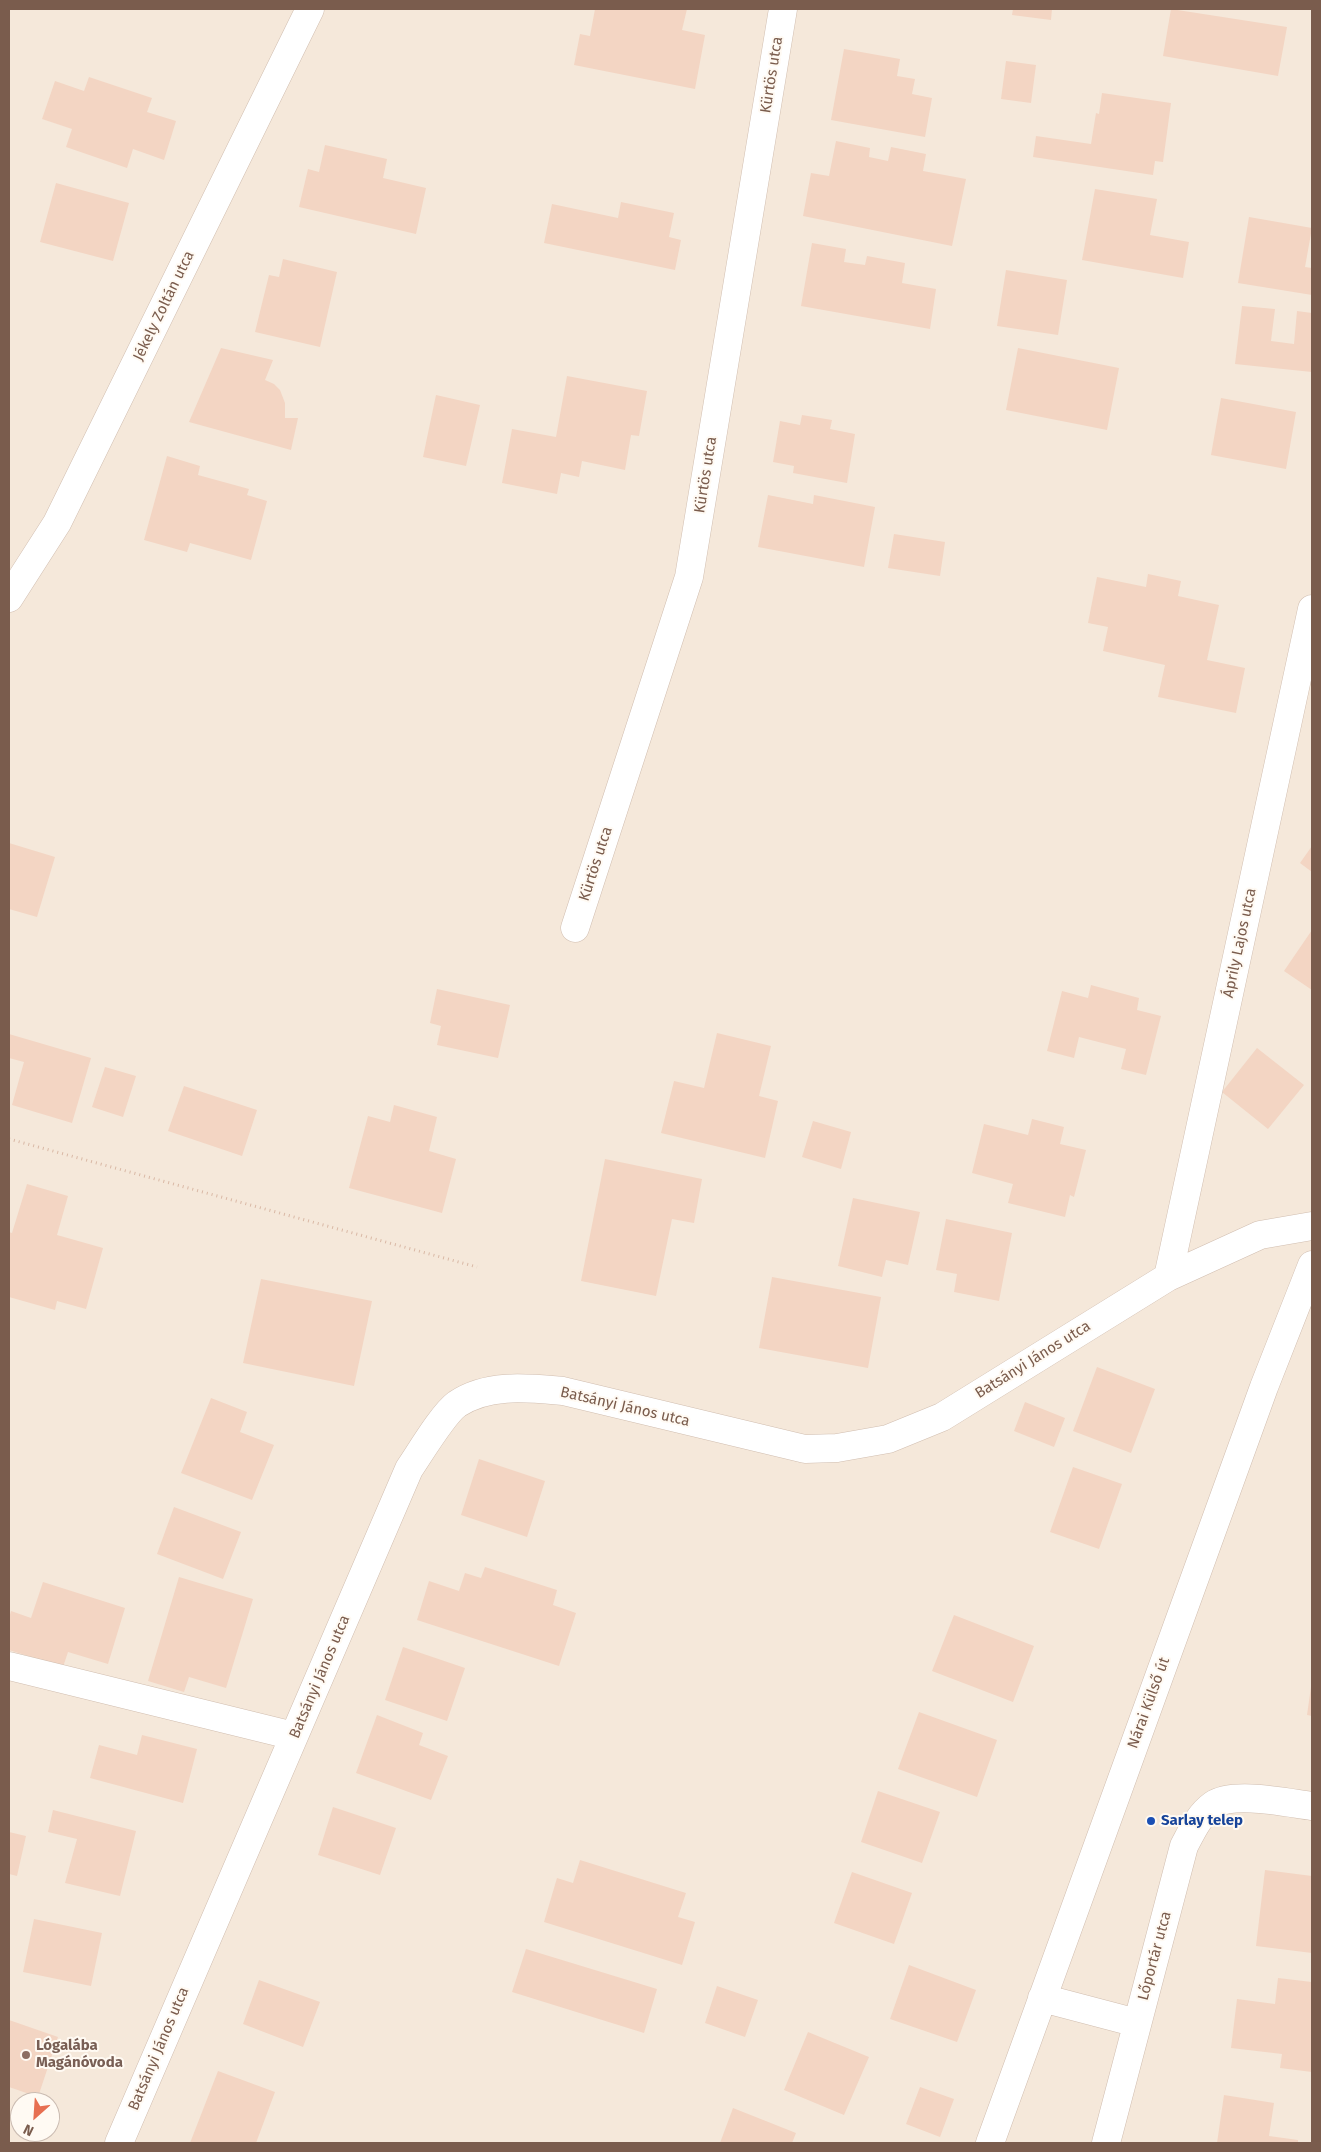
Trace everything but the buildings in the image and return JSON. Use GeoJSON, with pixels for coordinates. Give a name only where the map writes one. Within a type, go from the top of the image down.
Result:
{"type":"FeatureCollection","features":[{"type":"Feature","properties":{"kind":"street","name":"Jékely Zoltán utca"},"geometry":{"type":"LineString","coordinates":[[9,598],[56,522],[310,9]]}},
{"type":"Feature","properties":{"kind":"street","name":"Kürtös utca"},"geometry":{"type":"LineString","coordinates":[[575,928],[689,577],[783,9]]}},
{"type":"Feature","properties":{"kind":"street","name":"Áprily Lajos utca"},"geometry":{"type":"LineString","coordinates":[[1168,1277],[1312,609]]}},
{"type":"Feature","properties":{"kind":"street","name":"Batsányi János utca"},"geometry":{"type":"LineString","coordinates":[[119,2143],[409,1469],[432,1435],[457,1404],[487,1391],[523,1388],[563,1391],[773,1443],[805,1449],[837,1448],[888,1439],[942,1417],[1168,1277],[1260,1235],[1312,1226]]}},
{"type":"Feature","properties":{"kind":"street","name":"Nárai Külső út"},"geometry":{"type":"LineString","coordinates":[[990,2143],[1264,1387],[1312,1265]]}},
{"type":"Feature","properties":{"kind":"street"},"geometry":{"type":"LineString","coordinates":[[9,1666],[294,1736]]}},
{"type":"Feature","properties":{"kind":"street","name":"Lőportár utca"},"geometry":{"type":"LineString","coordinates":[[1106,2143],[1184,1846],[1196,1823],[1214,1804],[1241,1797],[1312,1806]]}},
{"type":"Feature","properties":{"kind":"street"},"geometry":{"type":"LineString","coordinates":[[1042,1998],[1137,2023]]}},
{"type":"Feature","properties":{"kind":"path"},"geometry":{"type":"LineString","coordinates":[[9,1139],[477,1267]]}},
{"type":"Feature","properties":{"kind":"shaded area"},"geometry":{"type":"Polygon","coordinates":[[[9,9],[1312,9],[1312,2143],[9,2143],[9,9]]]}},
{"type":"Feature","properties":{"kind":"place","name":"Sarlay telep"},"geometry":{"type":"Point","coordinates":[1151,1821]}},
{"type":"Feature","properties":{"kind":"place","name":"Lógalába Magánóvoda"},"geometry":{"type":"Point","coordinates":[26,2055]}}]}
